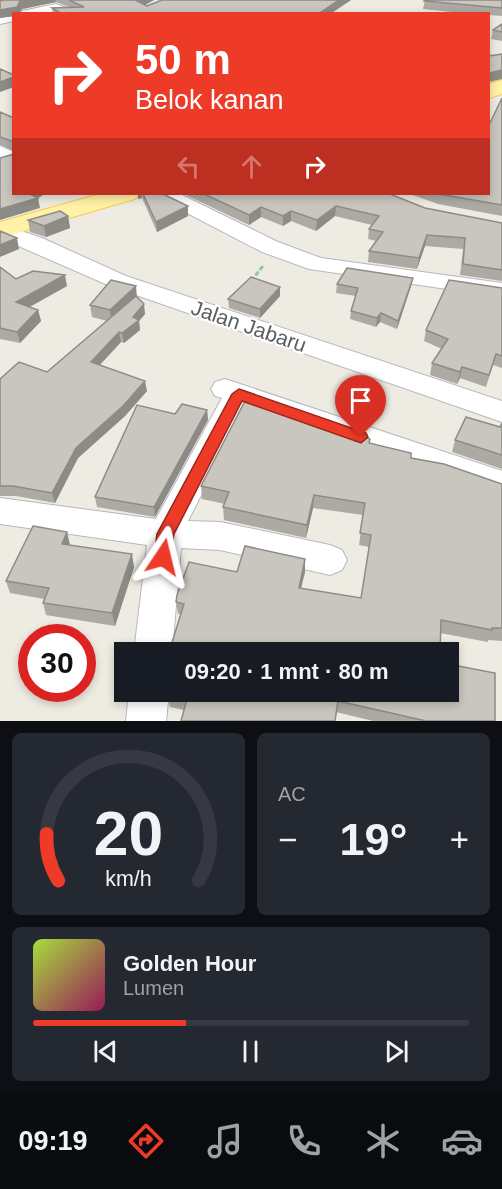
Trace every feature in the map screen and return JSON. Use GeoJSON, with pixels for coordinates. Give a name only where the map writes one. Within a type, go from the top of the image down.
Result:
{"type":"FeatureCollection","features":[{"type":"Feature","properties":{"kind":"main road"},"geometry":{"type":"LineString","coordinates":[[0,231],[123,195]]}},
{"type":"Feature","properties":{"kind":"street"},"geometry":{"type":"LineString","coordinates":[[32,12],[54,4],[72,12]]}},
{"type":"Feature","properties":{"kind":"street"},"geometry":{"type":"LineString","coordinates":[[0,152],[8,158],[0,161]]}},
{"type":"Feature","properties":{"kind":"street"},"geometry":{"type":"LineString","coordinates":[[167,195],[276,250],[316,264],[502,290]]}},
{"type":"Feature","properties":{"kind":"street","name":"Jalan Jabaru"},"geometry":{"type":"LineString","coordinates":[[0,231],[34,243],[95,273],[502,412]]}},
{"type":"Feature","properties":{"kind":"street"},"geometry":{"type":"LineString","coordinates":[[154,642],[165,534],[232,391],[381,444],[502,483]]}},
{"type":"Feature","properties":{"kind":"street"},"geometry":{"type":"LineString","coordinates":[[0,511],[165,534],[220,536],[330,560]]}},
{"type":"Feature","properties":{"kind":"street"},"geometry":{"type":"LineString","coordinates":[[146,721],[148,702]]}},
{"type":"Feature","properties":{"kind":"path"},"geometry":{"type":"LineString","coordinates":[[217,315],[239,296],[276,250]]}},
{"type":"Feature","properties":{"kind":"building"},"geometry":{"type":"Polygon","coordinates":[[[25,0],[20,1],[17,7],[0,10],[0,1],[25,0]]]}},
{"type":"Feature","properties":{"kind":"building"},"geometry":{"type":"Polygon","coordinates":[[[69,0],[139,0],[137,1],[147,6],[162,0],[339,0],[321,12],[59,12],[52,8],[84,7],[69,0]]]}},
{"type":"Feature","properties":{"kind":"building"},"geometry":{"type":"Polygon","coordinates":[[[502,0],[502,8],[424,1],[502,0]]]}},
{"type":"Feature","properties":{"kind":"building"},"geometry":{"type":"Polygon","coordinates":[[[502,24],[502,32],[493,30],[502,24]]]}},
{"type":"Feature","properties":{"kind":"building"},"geometry":{"type":"Polygon","coordinates":[[[502,54],[502,70],[490,73],[490,56],[502,54]]]}},
{"type":"Feature","properties":{"kind":"building"},"geometry":{"type":"Polygon","coordinates":[[[0,69],[12,74],[12,78],[0,82],[0,69]]]}},
{"type":"Feature","properties":{"kind":"building"},"geometry":{"type":"Polygon","coordinates":[[[502,98],[502,205],[445,195],[490,195],[490,123],[502,98]]]}},
{"type":"Feature","properties":{"kind":"building"},"geometry":{"type":"Polygon","coordinates":[[[0,112],[12,117],[12,141],[0,137],[0,112]]]}},
{"type":"Feature","properties":{"kind":"building"},"geometry":{"type":"Polygon","coordinates":[[[12,155],[12,195],[32,195],[38,198],[0,209],[0,158],[12,155]]]}},
{"type":"Feature","properties":{"kind":"building"},"geometry":{"type":"Polygon","coordinates":[[[143,195],[165,195],[188,206],[156,222],[143,195]]]}},
{"type":"Feature","properties":{"kind":"building"},"geometry":{"type":"Polygon","coordinates":[[[206,195],[392,195],[425,208],[502,223],[502,270],[463,264],[465,238],[427,235],[419,258],[369,251],[383,232],[369,229],[379,216],[336,206],[317,220],[291,211],[283,216],[261,207],[249,215],[206,195]]]}},
{"type":"Feature","properties":{"kind":"building"},"geometry":{"type":"Polygon","coordinates":[[[60,211],[68,216],[44,226],[28,220],[60,211]]]}},
{"type":"Feature","properties":{"kind":"building"},"geometry":{"type":"Polygon","coordinates":[[[0,231],[17,238],[0,245],[0,231]]]}},
{"type":"Feature","properties":{"kind":"building"},"geometry":{"type":"Polygon","coordinates":[[[0,267],[16,279],[33,271],[65,275],[16,302],[38,310],[17,332],[0,328],[0,267]]]}},
{"type":"Feature","properties":{"kind":"building"},"geometry":{"type":"Polygon","coordinates":[[[347,268],[413,278],[398,321],[381,313],[377,318],[351,311],[358,288],[337,284],[347,268]]]}},
{"type":"Feature","properties":{"kind":"building"},"geometry":{"type":"Polygon","coordinates":[[[251,277],[280,287],[260,309],[228,299],[251,277]]]}},
{"type":"Feature","properties":{"kind":"building"},"geometry":{"type":"Polygon","coordinates":[[[111,280],[136,286],[110,310],[90,305],[111,280]]]}},
{"type":"Feature","properties":{"kind":"building"},"geometry":{"type":"Polygon","coordinates":[[[449,280],[502,288],[502,356],[496,354],[489,375],[462,367],[460,372],[432,363],[448,339],[426,330],[449,280]]]}},
{"type":"Feature","properties":{"kind":"building"},"geometry":{"type":"Polygon","coordinates":[[[136,296],[144,304],[133,317],[139,320],[122,333],[119,332],[91,362],[145,381],[123,406],[76,448],[52,493],[0,486],[0,379],[19,362],[47,372],[136,296]]]}},
{"type":"Feature","properties":{"kind":"building"},"geometry":{"type":"Polygon","coordinates":[[[247,397],[370,439],[369,443],[411,453],[411,458],[444,464],[502,484],[502,628],[492,628],[492,630],[441,620],[440,642],[172,642],[184,604],[176,602],[177,595],[189,562],[237,572],[245,546],[305,559],[299,588],[361,598],[371,535],[360,533],[365,503],[314,495],[307,525],[223,507],[229,492],[201,486],[247,397]]]}},
{"type":"Feature","properties":{"kind":"building"},"geometry":{"type":"Polygon","coordinates":[[[182,404],[207,410],[154,507],[95,497],[137,405],[175,414],[182,404]]]}},
{"type":"Feature","properties":{"kind":"building"},"geometry":{"type":"Polygon","coordinates":[[[466,417],[500,427],[502,423],[502,455],[455,440],[466,417]]]}},
{"type":"Feature","properties":{"kind":"building"},"geometry":{"type":"Polygon","coordinates":[[[33,526],[67,532],[62,544],[132,554],[112,613],[43,603],[49,588],[6,581],[33,526]]]}},
{"type":"Feature","properties":{"kind":"building"},"geometry":{"type":"Polygon","coordinates":[[[459,666],[495,673],[495,721],[426,721],[342,702],[459,702],[459,666]]]}},
{"type":"Feature","properties":{"kind":"building"},"geometry":{"type":"Polygon","coordinates":[[[186,702],[338,702],[335,721],[181,721],[186,702]]]}},
{"type":"Feature","properties":{"kind":"route"},"geometry":{"type":"LineString","coordinates":[[163,557],[165,534],[239,394],[361,437]]}}]}
